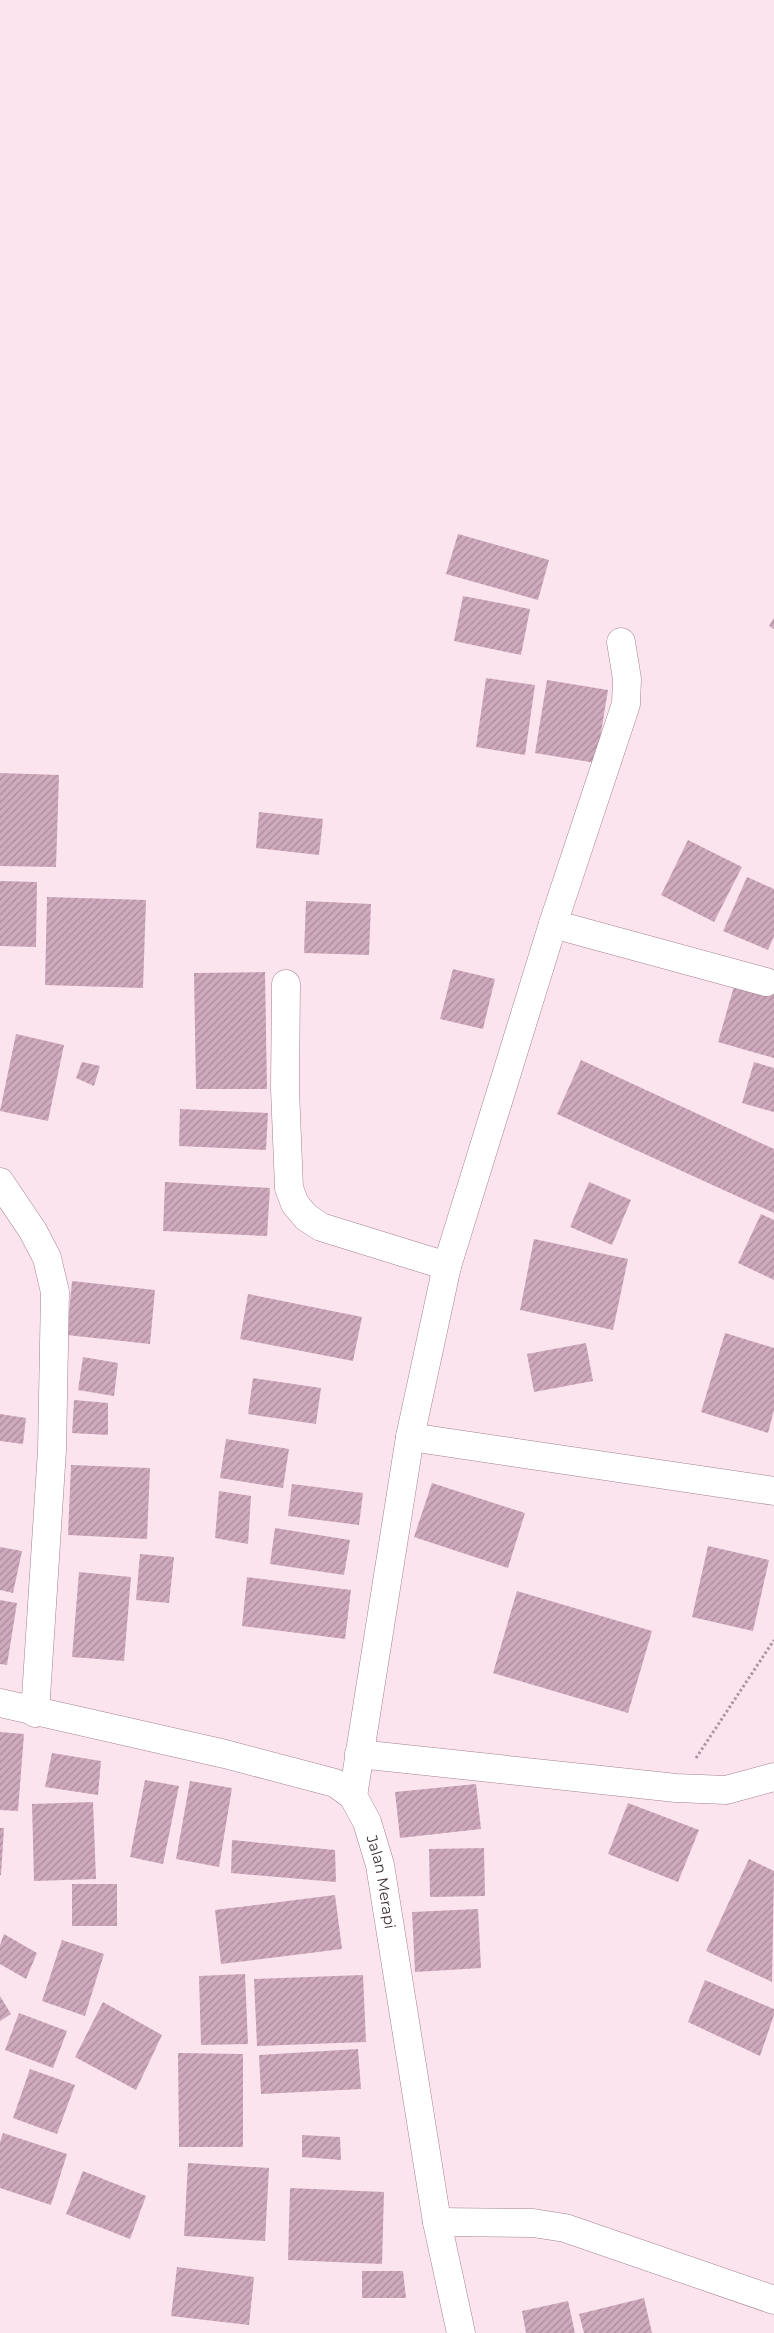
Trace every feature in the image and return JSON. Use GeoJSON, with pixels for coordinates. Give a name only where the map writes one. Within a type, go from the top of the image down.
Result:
{"type":"FeatureCollection","features":[{"type":"Feature","properties":{"kind":"street"},"geometry":{"type":"LineString","coordinates":[[353,1796],[410,1437],[447,1266],[553,924],[626,704],[627,679],[620,642]]}},
{"type":"Feature","properties":{"kind":"street"},"geometry":{"type":"LineString","coordinates":[[553,924],[766,982]]}},
{"type":"Feature","properties":{"kind":"street"},"geometry":{"type":"LineString","coordinates":[[286,984],[285,1089],[289,1188],[295,1204],[306,1217],[334,1233],[447,1266]]}},
{"type":"Feature","properties":{"kind":"street"},"geometry":{"type":"LineString","coordinates":[[0,1182],[33,1231],[47,1258],[55,1292],[52,1450],[36,1713]]}},
{"type":"Feature","properties":{"kind":"street"},"geometry":{"type":"LineString","coordinates":[[410,1437],[774,1491]]}},
{"type":"Feature","properties":{"kind":"street","name":"Jalan Merapi"},"geometry":{"type":"LineString","coordinates":[[0,1703],[36,1713],[225,1754],[336,1783],[353,1796],[367,1822],[380,1865],[437,2222],[461,2333]]}},
{"type":"Feature","properties":{"kind":"street"},"geometry":{"type":"LineString","coordinates":[[359,1754],[676,1788],[726,1790],[774,1777]]}},
{"type":"Feature","properties":{"kind":"street"},"geometry":{"type":"LineString","coordinates":[[437,2222],[533,2223],[565,2228],[774,2300]]}},
{"type":"Feature","properties":{"kind":"path"},"geometry":{"type":"LineString","coordinates":[[676,1788],[774,1640]]}},
{"type":"Feature","properties":{"kind":"building"},"geometry":{"type":"Polygon","coordinates":[[[458,534],[549,560],[538,600],[446,574],[458,534]]]}},
{"type":"Feature","properties":{"kind":"building"},"geometry":{"type":"Polygon","coordinates":[[[463,596],[530,609],[521,655],[454,641],[463,596]]]}},
{"type":"Feature","properties":{"kind":"building"},"geometry":{"type":"Polygon","coordinates":[[[774,618],[774,629],[769,626],[774,618]]]}},
{"type":"Feature","properties":{"kind":"building"},"geometry":{"type":"Polygon","coordinates":[[[486,678],[535,685],[525,755],[476,747],[486,678]]]}},
{"type":"Feature","properties":{"kind":"building"},"geometry":{"type":"Polygon","coordinates":[[[547,680],[608,690],[596,763],[535,753],[547,680]]]}},
{"type":"Feature","properties":{"kind":"building"},"geometry":{"type":"Polygon","coordinates":[[[0,773],[59,775],[56,867],[0,866],[0,773]]]}},
{"type":"Feature","properties":{"kind":"building"},"geometry":{"type":"Polygon","coordinates":[[[259,812],[323,819],[319,855],[256,848],[259,812]]]}},
{"type":"Feature","properties":{"kind":"building"},"geometry":{"type":"Polygon","coordinates":[[[688,840],[742,867],[714,922],[661,895],[688,840]]]}},
{"type":"Feature","properties":{"kind":"building"},"geometry":{"type":"Polygon","coordinates":[[[747,877],[774,889],[774,936],[768,950],[723,931],[747,877]]]}},
{"type":"Feature","properties":{"kind":"building"},"geometry":{"type":"Polygon","coordinates":[[[0,881],[37,882],[36,947],[0,946],[0,881]]]}},
{"type":"Feature","properties":{"kind":"building"},"geometry":{"type":"Polygon","coordinates":[[[47,897],[146,900],[143,988],[45,985],[47,897]]]}},
{"type":"Feature","properties":{"kind":"building"},"geometry":{"type":"Polygon","coordinates":[[[306,901],[371,904],[369,955],[304,953],[306,901]]]}},
{"type":"Feature","properties":{"kind":"building"},"geometry":{"type":"Polygon","coordinates":[[[453,969],[495,979],[483,1029],[440,1019],[453,969]]]}},
{"type":"Feature","properties":{"kind":"building"},"geometry":{"type":"Polygon","coordinates":[[[265,972],[267,1089],[196,1089],[194,973],[265,972]]]}},
{"type":"Feature","properties":{"kind":"building"},"geometry":{"type":"Polygon","coordinates":[[[735,983],[774,994],[774,1058],[718,1042],[735,983]]]}},
{"type":"Feature","properties":{"kind":"building"},"geometry":{"type":"Polygon","coordinates":[[[16,1034],[64,1045],[48,1121],[0,1111],[16,1034]]]}},
{"type":"Feature","properties":{"kind":"building"},"geometry":{"type":"Polygon","coordinates":[[[581,1060],[774,1149],[774,1213],[557,1114],[581,1060]]]}},
{"type":"Feature","properties":{"kind":"building"},"geometry":{"type":"Polygon","coordinates":[[[82,1062],[100,1066],[94,1086],[76,1078],[82,1062]]]}},
{"type":"Feature","properties":{"kind":"building"},"geometry":{"type":"Polygon","coordinates":[[[754,1062],[774,1068],[774,1112],[742,1103],[754,1062]]]}},
{"type":"Feature","properties":{"kind":"building"},"geometry":{"type":"Polygon","coordinates":[[[180,1109],[268,1113],[266,1150],[179,1146],[180,1109]]]}},
{"type":"Feature","properties":{"kind":"building"},"geometry":{"type":"Polygon","coordinates":[[[165,1182],[270,1188],[267,1236],[163,1231],[165,1182]]]}},
{"type":"Feature","properties":{"kind":"building"},"geometry":{"type":"Polygon","coordinates":[[[589,1182],[631,1200],[612,1245],[570,1227],[589,1182]]]}},
{"type":"Feature","properties":{"kind":"building"},"geometry":{"type":"Polygon","coordinates":[[[761,1214],[774,1220],[774,1280],[738,1263],[761,1214]]]}},
{"type":"Feature","properties":{"kind":"building"},"geometry":{"type":"Polygon","coordinates":[[[534,1239],[628,1259],[613,1330],[520,1310],[534,1239]]]}},
{"type":"Feature","properties":{"kind":"building"},"geometry":{"type":"Polygon","coordinates":[[[72,1281],[155,1290],[150,1344],[67,1335],[72,1281]]]}},
{"type":"Feature","properties":{"kind":"building"},"geometry":{"type":"Polygon","coordinates":[[[248,1294],[362,1317],[353,1361],[240,1339],[248,1294]]]}},
{"type":"Feature","properties":{"kind":"building"},"geometry":{"type":"Polygon","coordinates":[[[725,1333],[774,1348],[774,1410],[768,1433],[701,1412],[725,1333]]]}},
{"type":"Feature","properties":{"kind":"building"},"geometry":{"type":"Polygon","coordinates":[[[586,1343],[593,1381],[534,1392],[527,1354],[586,1343]]]}},
{"type":"Feature","properties":{"kind":"building"},"geometry":{"type":"Polygon","coordinates":[[[83,1357],[118,1363],[114,1396],[78,1390],[83,1357]]]}},
{"type":"Feature","properties":{"kind":"building"},"geometry":{"type":"Polygon","coordinates":[[[253,1378],[321,1388],[316,1424],[248,1414],[253,1378]]]}},
{"type":"Feature","properties":{"kind":"building"},"geometry":{"type":"Polygon","coordinates":[[[74,1400],[108,1403],[108,1435],[72,1433],[74,1400]]]}},
{"type":"Feature","properties":{"kind":"building"},"geometry":{"type":"Polygon","coordinates":[[[0,1414],[26,1418],[23,1444],[0,1441],[0,1414]]]}},
{"type":"Feature","properties":{"kind":"building"},"geometry":{"type":"Polygon","coordinates":[[[226,1439],[289,1449],[283,1488],[220,1478],[226,1439]]]}},
{"type":"Feature","properties":{"kind":"building"},"geometry":{"type":"Polygon","coordinates":[[[71,1465],[150,1468],[147,1539],[68,1535],[71,1465]]]}},
{"type":"Feature","properties":{"kind":"building"},"geometry":{"type":"Polygon","coordinates":[[[432,1483],[525,1513],[508,1568],[414,1537],[432,1483]]]}},
{"type":"Feature","properties":{"kind":"building"},"geometry":{"type":"Polygon","coordinates":[[[292,1484],[363,1493],[359,1525],[288,1516],[292,1484]]]}},
{"type":"Feature","properties":{"kind":"building"},"geometry":{"type":"Polygon","coordinates":[[[219,1491],[251,1496],[248,1544],[215,1538],[219,1491]]]}},
{"type":"Feature","properties":{"kind":"building"},"geometry":{"type":"Polygon","coordinates":[[[275,1528],[350,1540],[344,1575],[270,1564],[275,1528]]]}},
{"type":"Feature","properties":{"kind":"building"},"geometry":{"type":"Polygon","coordinates":[[[708,1546],[769,1560],[753,1631],[692,1617],[708,1546]]]}},
{"type":"Feature","properties":{"kind":"building"},"geometry":{"type":"Polygon","coordinates":[[[0,1547],[22,1551],[13,1593],[0,1590],[0,1547]]]}},
{"type":"Feature","properties":{"kind":"building"},"geometry":{"type":"Polygon","coordinates":[[[140,1554],[174,1557],[169,1603],[136,1600],[140,1554]]]}},
{"type":"Feature","properties":{"kind":"building"},"geometry":{"type":"Polygon","coordinates":[[[79,1572],[131,1577],[124,1661],[72,1657],[79,1572]]]}},
{"type":"Feature","properties":{"kind":"building"},"geometry":{"type":"Polygon","coordinates":[[[247,1577],[351,1590],[345,1639],[242,1626],[247,1577]]]}},
{"type":"Feature","properties":{"kind":"building"},"geometry":{"type":"Polygon","coordinates":[[[517,1591],[652,1631],[628,1713],[493,1673],[517,1591]]]}},
{"type":"Feature","properties":{"kind":"building"},"geometry":{"type":"Polygon","coordinates":[[[0,1600],[17,1603],[7,1665],[0,1664],[0,1600]]]}},
{"type":"Feature","properties":{"kind":"building"},"geometry":{"type":"Polygon","coordinates":[[[0,1732],[24,1734],[18,1811],[0,1810],[0,1732]]]}},
{"type":"Feature","properties":{"kind":"building"},"geometry":{"type":"Polygon","coordinates":[[[52,1753],[101,1761],[98,1795],[45,1787],[52,1753]]]}},
{"type":"Feature","properties":{"kind":"building"},"geometry":{"type":"Polygon","coordinates":[[[145,1780],[179,1786],[163,1864],[130,1857],[145,1780]]]}},
{"type":"Feature","properties":{"kind":"building"},"geometry":{"type":"Polygon","coordinates":[[[190,1781],[232,1788],[219,1867],[176,1859],[190,1781]]]}},
{"type":"Feature","properties":{"kind":"building"},"geometry":{"type":"Polygon","coordinates":[[[476,1784],[481,1829],[400,1838],[395,1792],[476,1784]]]}},
{"type":"Feature","properties":{"kind":"building"},"geometry":{"type":"Polygon","coordinates":[[[93,1802],[96,1879],[34,1881],[32,1804],[93,1802]]]}},
{"type":"Feature","properties":{"kind":"building"},"geometry":{"type":"Polygon","coordinates":[[[628,1803],[699,1830],[678,1882],[608,1854],[628,1803]]]}},
{"type":"Feature","properties":{"kind":"building"},"geometry":{"type":"Polygon","coordinates":[[[0,1828],[4,1828],[1,1875],[0,1875],[0,1828]]]}},
{"type":"Feature","properties":{"kind":"building"},"geometry":{"type":"Polygon","coordinates":[[[232,1840],[335,1850],[336,1882],[231,1873],[232,1840]]]}},
{"type":"Feature","properties":{"kind":"building"},"geometry":{"type":"Polygon","coordinates":[[[484,1848],[485,1896],[430,1897],[429,1849],[484,1848]]]}},
{"type":"Feature","properties":{"kind":"building"},"geometry":{"type":"Polygon","coordinates":[[[749,1859],[774,1871],[772,1982],[706,1951],[749,1859]]]}},
{"type":"Feature","properties":{"kind":"building"},"geometry":{"type":"Polygon","coordinates":[[[72,1884],[117,1884],[117,1926],[72,1926],[72,1884]]]}},
{"type":"Feature","properties":{"kind":"building"},"geometry":{"type":"Polygon","coordinates":[[[335,1895],[342,1949],[221,1964],[215,1910],[335,1895]]]}},
{"type":"Feature","properties":{"kind":"building"},"geometry":{"type":"Polygon","coordinates":[[[478,1909],[481,1968],[415,1972],[412,1912],[478,1909]]]}},
{"type":"Feature","properties":{"kind":"building"},"geometry":{"type":"Polygon","coordinates":[[[4,1934],[37,1953],[26,1979],[0,1964],[0,1945],[4,1934]]]}},
{"type":"Feature","properties":{"kind":"building"},"geometry":{"type":"Polygon","coordinates":[[[62,1940],[104,1954],[85,2016],[42,2001],[62,1940]]]}},
{"type":"Feature","properties":{"kind":"building"},"geometry":{"type":"Polygon","coordinates":[[[245,1974],[248,2044],[201,2045],[199,1976],[245,1974]]]}},
{"type":"Feature","properties":{"kind":"building"},"geometry":{"type":"Polygon","coordinates":[[[363,1975],[366,2042],[257,2046],[254,1979],[363,1975]]]}},
{"type":"Feature","properties":{"kind":"building"},"geometry":{"type":"Polygon","coordinates":[[[705,1980],[774,2009],[774,2015],[760,2056],[688,2022],[705,1980]]]}},
{"type":"Feature","properties":{"kind":"building"},"geometry":{"type":"Polygon","coordinates":[[[0,1996],[11,2014],[0,2021],[0,1996]]]}},
{"type":"Feature","properties":{"kind":"building"},"geometry":{"type":"Polygon","coordinates":[[[103,2002],[162,2035],[136,2090],[75,2057],[103,2002]]]}},
{"type":"Feature","properties":{"kind":"building"},"geometry":{"type":"Polygon","coordinates":[[[19,2013],[67,2031],[53,2068],[5,2050],[19,2013]]]}},
{"type":"Feature","properties":{"kind":"building"},"geometry":{"type":"Polygon","coordinates":[[[358,2049],[361,2089],[261,2094],[259,2055],[358,2049]]]}},
{"type":"Feature","properties":{"kind":"building"},"geometry":{"type":"Polygon","coordinates":[[[178,2053],[243,2054],[243,2147],[179,2147],[178,2053]]]}},
{"type":"Feature","properties":{"kind":"building"},"geometry":{"type":"Polygon","coordinates":[[[30,2069],[75,2085],[57,2134],[13,2118],[30,2069]]]}},
{"type":"Feature","properties":{"kind":"building"},"geometry":{"type":"Polygon","coordinates":[[[3,2133],[67,2154],[51,2205],[0,2188],[0,2142],[3,2133]]]}},
{"type":"Feature","properties":{"kind":"building"},"geometry":{"type":"Polygon","coordinates":[[[302,2135],[340,2137],[341,2160],[302,2157],[302,2135]]]}},
{"type":"Feature","properties":{"kind":"building"},"geometry":{"type":"Polygon","coordinates":[[[188,2163],[269,2168],[265,2241],[184,2236],[188,2163]]]}},
{"type":"Feature","properties":{"kind":"building"},"geometry":{"type":"Polygon","coordinates":[[[83,2171],[146,2196],[130,2239],[66,2214],[83,2171]]]}},
{"type":"Feature","properties":{"kind":"building"},"geometry":{"type":"Polygon","coordinates":[[[290,2188],[384,2192],[382,2264],[288,2260],[290,2188]]]}},
{"type":"Feature","properties":{"kind":"building"},"geometry":{"type":"Polygon","coordinates":[[[177,2267],[254,2277],[249,2325],[171,2316],[177,2267]]]}},
{"type":"Feature","properties":{"kind":"building"},"geometry":{"type":"Polygon","coordinates":[[[362,2271],[403,2271],[406,2298],[362,2298],[362,2271]]]}},
{"type":"Feature","properties":{"kind":"building"},"geometry":{"type":"Polygon","coordinates":[[[644,2298],[652,2333],[584,2333],[579,2314],[644,2298]]]}},
{"type":"Feature","properties":{"kind":"building"},"geometry":{"type":"Polygon","coordinates":[[[568,2301],[575,2333],[526,2333],[522,2311],[568,2301]]]}}]}
